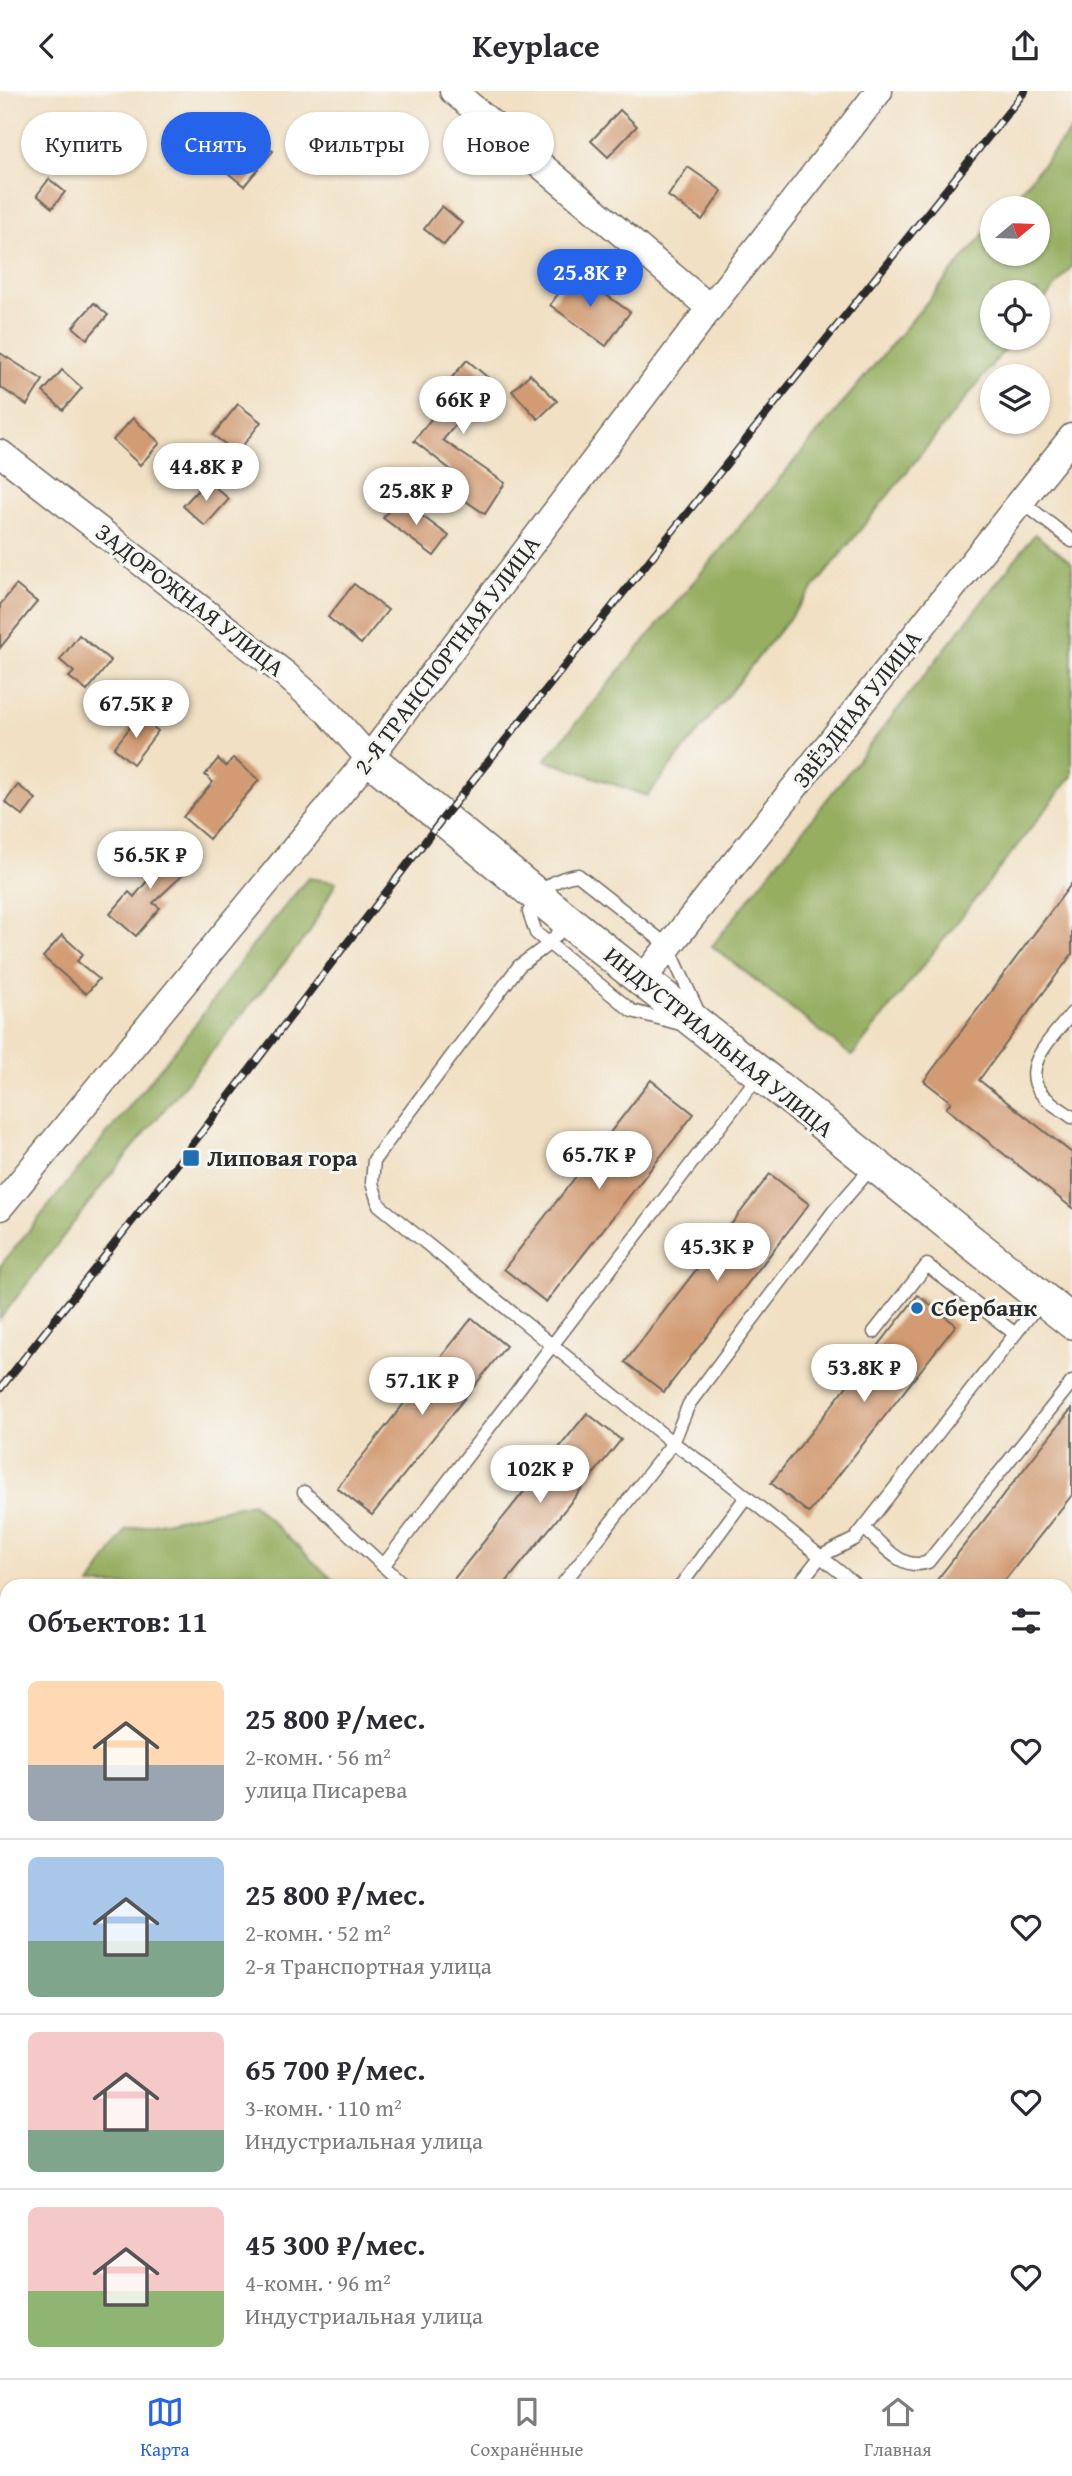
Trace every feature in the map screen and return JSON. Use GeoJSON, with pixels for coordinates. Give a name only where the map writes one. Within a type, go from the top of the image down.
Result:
{"type":"FeatureCollection","features":[{"type":"Feature","properties":{"kind":"street"},"geometry":{"type":"LineString","coordinates":[[453,91],[710,307]]}},
{"type":"Feature","properties":{"kind":"street","name":"2-Я ТРАНСПОРТНАЯ УЛИЦА"},"geometry":{"type":"LineString","coordinates":[[0,1207],[8,1179],[369,758],[710,307],[879,91]]}},
{"type":"Feature","properties":{"kind":"street","name":"ЗВЁЗДНАЯ УЛИЦА"},"geometry":{"type":"LineString","coordinates":[[642,980],[1072,437]]}},
{"type":"Feature","properties":{"kind":"street","name":"ЗАДОРОЖНАЯ УЛИЦА"},"geometry":{"type":"LineString","coordinates":[[0,453],[285,674],[328,713],[369,758]]}},
{"type":"Feature","properties":{"kind":"street","name":"ИНДУСТРИАЛЬНАЯ УЛИЦА"},"geometry":{"type":"LineString","coordinates":[[369,758],[537,895],[559,933],[642,980],[1072,1322]]}},
{"type":"Feature","properties":{"kind":"lane"},"geometry":{"type":"LineString","coordinates":[[1021,501],[1072,541]]}},
{"type":"Feature","properties":{"kind":"lane"},"geometry":{"type":"LineString","coordinates":[[537,895],[559,877],[578,875],[668,946],[707,1031]]}},
{"type":"Feature","properties":{"kind":"lane"},"geometry":{"type":"LineString","coordinates":[[707,1031],[632,1011],[559,933],[519,965],[374,1160],[372,1183],[379,1205],[673,1443],[849,1579]]}},
{"type":"Feature","properties":{"kind":"lane"},"geometry":{"type":"LineString","coordinates":[[1072,1013],[1035,1061],[1034,1080],[1042,1094],[1072,1117]]}},
{"type":"Feature","properties":{"kind":"lane"},"geometry":{"type":"LineString","coordinates":[[383,1566],[760,1074]]}},
{"type":"Feature","properties":{"kind":"lane"},"geometry":{"type":"LineString","coordinates":[[567,1579],[673,1443],[689,1404],[833,1212],[874,1165]]}},
{"type":"Feature","properties":{"kind":"lane"},"geometry":{"type":"LineString","coordinates":[[874,1332],[927,1265],[1014,1333]]}},
{"type":"Feature","properties":{"kind":"lane"},"geometry":{"type":"LineString","coordinates":[[803,1579],[821,1556],[855,1539],[1043,1299]]}},
{"type":"Feature","properties":{"kind":"lane"},"geometry":{"type":"LineString","coordinates":[[864,1528],[905,1563],[916,1567],[928,1562],[1072,1382]]}},
{"type":"Feature","properties":{"kind":"lane"},"geometry":{"type":"LineString","coordinates":[[304,1492],[397,1579]]}},
{"type":"Feature","properties":{"kind":"lane"},"geometry":{"type":"LineString","coordinates":[[685,1579],[746,1497]]}},
{"type":"Feature","properties":{"kind":"green space"},"geometry":{"type":"Polygon","coordinates":[[[1072,129],[1072,266],[1050,293],[1050,280],[980,280],[980,350],[1004,350],[993,364],[980,364],[980,380],[647,796],[545,760],[980,238],[980,266],[1050,266],[1050,196],[1016,196],[1072,129]]]}},
{"type":"Feature","properties":{"kind":"green space"},"geometry":{"type":"Polygon","coordinates":[[[1035,534],[1072,563],[1072,776],[852,1056],[712,946],[1035,534]]]}},
{"type":"Feature","properties":{"kind":"green space"},"geometry":{"type":"Polygon","coordinates":[[[308,878],[336,882],[309,933],[108,1178],[0,1319],[0,1266],[192,1029],[250,949],[308,878]]]}},
{"type":"Feature","properties":{"kind":"green space"},"geometry":{"type":"Polygon","coordinates":[[[252,1503],[332,1579],[94,1579],[126,1530],[252,1503]]]}},
{"type":"Feature","properties":{"kind":"building"},"geometry":{"type":"Polygon","coordinates":[[[620,110],[637,126],[608,157],[591,141],[620,110]]]}},
{"type":"Feature","properties":{"kind":"building"},"geometry":{"type":"Polygon","coordinates":[[[688,167],[722,191],[702,220],[668,196],[688,167]]]}},
{"type":"Feature","properties":{"kind":"building"},"geometry":{"type":"Polygon","coordinates":[[[230,175],[253,175],[244,186],[230,175]]]}},
{"type":"Feature","properties":{"kind":"building"},"geometry":{"type":"Polygon","coordinates":[[[49,179],[65,192],[52,208],[37,195],[49,179]]]}},
{"type":"Feature","properties":{"kind":"building"},"geometry":{"type":"Polygon","coordinates":[[[442,206],[462,223],[444,245],[424,229],[442,206]]]}},
{"type":"Feature","properties":{"kind":"building"},"geometry":{"type":"Polygon","coordinates":[[[574,272],[630,312],[606,346],[550,305],[574,272]]]}},
{"type":"Feature","properties":{"kind":"building"},"geometry":{"type":"Polygon","coordinates":[[[94,303],[108,315],[87,339],[73,327],[94,303]]]}},
{"type":"Feature","properties":{"kind":"building"},"geometry":{"type":"Polygon","coordinates":[[[0,353],[43,380],[27,405],[0,387],[0,353]]]}},
{"type":"Feature","properties":{"kind":"building"},"geometry":{"type":"Polygon","coordinates":[[[467,360],[504,391],[478,422],[466,412],[443,440],[505,483],[485,514],[441,484],[451,470],[414,441],[448,397],[441,390],[467,360]]]}},
{"type":"Feature","properties":{"kind":"building"},"geometry":{"type":"Polygon","coordinates":[[[62,370],[82,388],[63,410],[43,392],[62,370]]]}},
{"type":"Feature","properties":{"kind":"building"},"geometry":{"type":"Polygon","coordinates":[[[530,374],[557,401],[538,419],[512,391],[530,374]]]}},
{"type":"Feature","properties":{"kind":"building"},"geometry":{"type":"Polygon","coordinates":[[[238,404],[261,422],[237,453],[213,435],[238,404]]]}},
{"type":"Feature","properties":{"kind":"building"},"geometry":{"type":"Polygon","coordinates":[[[133,418],[160,443],[140,465],[113,440],[133,418]]]}},
{"type":"Feature","properties":{"kind":"building"},"geometry":{"type":"Polygon","coordinates":[[[207,480],[229,499],[205,526],[183,506],[207,480]]]}},
{"type":"Feature","properties":{"kind":"building"},"geometry":{"type":"Polygon","coordinates":[[[398,498],[449,536],[434,556],[383,518],[398,498]]]}},
{"type":"Feature","properties":{"kind":"building"},"geometry":{"type":"Polygon","coordinates":[[[354,584],[388,610],[361,644],[328,617],[354,584]]]}},
{"type":"Feature","properties":{"kind":"building"},"geometry":{"type":"Polygon","coordinates":[[[16,585],[37,602],[0,648],[0,605],[16,585]]]}},
{"type":"Feature","properties":{"kind":"building"},"geometry":{"type":"Polygon","coordinates":[[[79,635],[111,661],[87,691],[69,677],[74,672],[60,660],[79,635]]]}},
{"type":"Feature","properties":{"kind":"building"},"geometry":{"type":"Polygon","coordinates":[[[139,716],[158,731],[133,764],[114,748],[139,716]]]}},
{"type":"Feature","properties":{"kind":"building"},"geometry":{"type":"Polygon","coordinates":[[[233,758],[259,780],[209,839],[183,817],[213,782],[205,775],[218,759],[226,766],[233,758]]]}},
{"type":"Feature","properties":{"kind":"building"},"geometry":{"type":"Polygon","coordinates":[[[18,785],[36,799],[23,816],[5,802],[18,785]]]}},
{"type":"Feature","properties":{"kind":"building"},"geometry":{"type":"Polygon","coordinates":[[[161,843],[188,870],[153,903],[160,908],[136,936],[110,914],[129,892],[134,897],[156,870],[145,859],[161,843]]]}},
{"type":"Feature","properties":{"kind":"building"},"geometry":{"type":"Polygon","coordinates":[[[1072,883],[1072,954],[979,1080],[1072,1153],[1072,1208],[946,1108],[951,1102],[924,1081],[1072,883]]]}},
{"type":"Feature","properties":{"kind":"building"},"geometry":{"type":"Polygon","coordinates":[[[62,935],[83,954],[77,961],[99,979],[86,994],[43,957],[62,935]]]}},
{"type":"Feature","properties":{"kind":"building"},"geometry":{"type":"Polygon","coordinates":[[[651,1080],[694,1114],[546,1302],[504,1269],[651,1080]]]}},
{"type":"Feature","properties":{"kind":"building"},"geometry":{"type":"Polygon","coordinates":[[[770,1174],[809,1204],[664,1392],[625,1362],[770,1174]]]}},
{"type":"Feature","properties":{"kind":"building"},"geometry":{"type":"Polygon","coordinates":[[[918,1295],[956,1325],[809,1513],[771,1483],[918,1295]]]}},
{"type":"Feature","properties":{"kind":"building"},"geometry":{"type":"Polygon","coordinates":[[[472,1318],[506,1346],[372,1515],[337,1488],[472,1318]]]}},
{"type":"Feature","properties":{"kind":"building"},"geometry":{"type":"Polygon","coordinates":[[[1072,1408],[1072,1495],[1006,1579],[938,1579],[1072,1408]]]}},
{"type":"Feature","properties":{"kind":"building"},"geometry":{"type":"Polygon","coordinates":[[[587,1413],[621,1440],[509,1579],[454,1579],[587,1413]]]}},
{"type":"Feature","properties":{"kind":"railway"},"geometry":{"type":"LineString","coordinates":[[0,1389],[185,1154],[443,818],[1025,91]]}},
{"type":"Feature","properties":{"kind":"place","name":"Липовая гора"},"geometry":{"type":"Point","coordinates":[191,1158]}},
{"type":"Feature","properties":{"kind":"place","name":"Сбербанк"},"geometry":{"type":"Point","coordinates":[917,1308]}}]}
